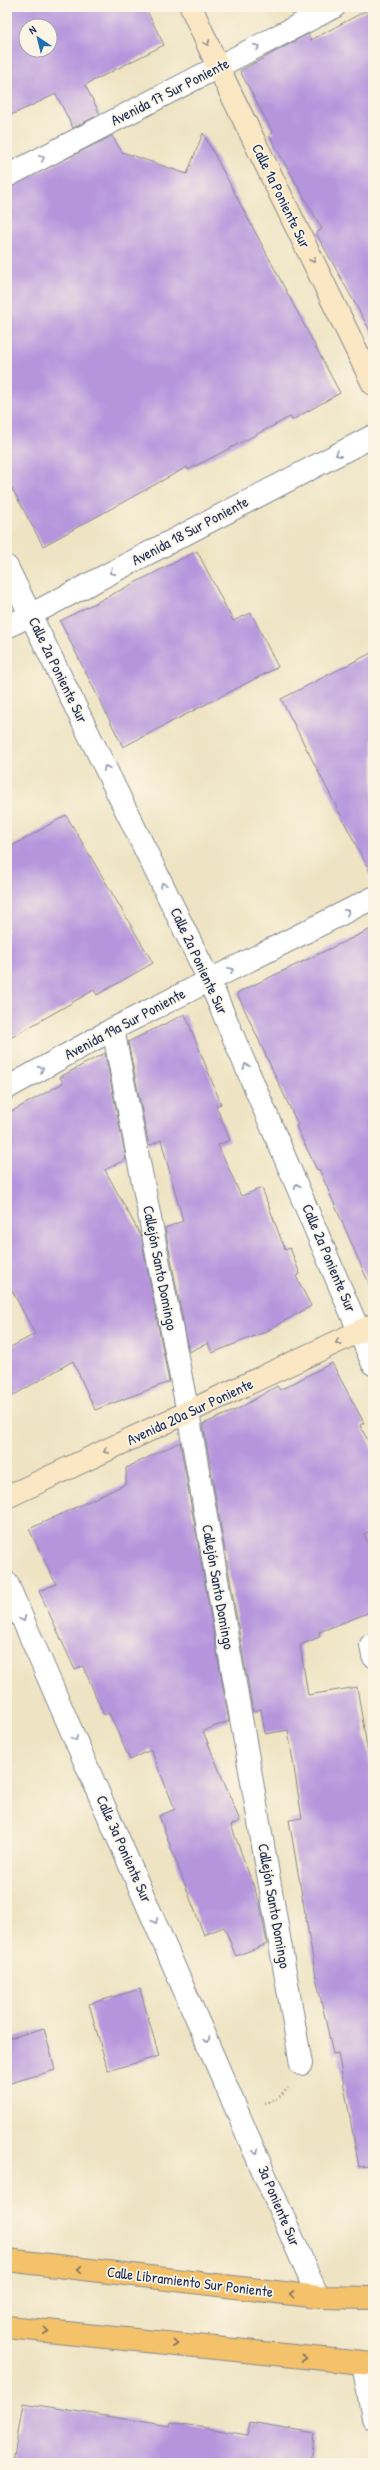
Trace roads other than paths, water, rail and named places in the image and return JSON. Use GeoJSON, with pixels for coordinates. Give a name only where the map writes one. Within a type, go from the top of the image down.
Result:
{"type":"FeatureCollection","features":[{"type":"Feature","properties":{"kind":"main road","name":"Calle Libramiento Sur Poniente"},"geometry":{"type":"LineString","coordinates":[[7,2260],[318,2297],[373,2298]]}},
{"type":"Feature","properties":{"kind":"main road"},"geometry":{"type":"LineString","coordinates":[[7,2327],[368,2364]]}},
{"type":"Feature","properties":{"kind":"street","name":"Calle 1a Poniente Sur"},"geometry":{"type":"LineString","coordinates":[[191,7],[218,67],[373,384]]}},
{"type":"Feature","properties":{"kind":"street","name":"Avenida 17 Sur Poniente"},"geometry":{"type":"LineString","coordinates":[[7,176],[334,7]]}},
{"type":"Feature","properties":{"kind":"street","name":"Avenida 18 Sur Poniente"},"geometry":{"type":"LineString","coordinates":[[7,627],[373,436]]}},
{"type":"Feature","properties":{"kind":"street","name":"Calle 2a Poniente Sur"},"geometry":{"type":"LineString","coordinates":[[7,568],[31,614],[209,980],[366,1328],[373,1364]]}},
{"type":"Feature","properties":{"kind":"street","name":"Avenida 19a Sur Poniente"},"geometry":{"type":"LineString","coordinates":[[7,1088],[113,1029],[373,898]]}},
{"type":"Feature","properties":{"kind":"street","name":"Callejón Santo Domingo"},"geometry":{"type":"LineString","coordinates":[[113,1029],[188,1413],[301,2064]]}},
{"type":"Feature","properties":{"kind":"street","name":"Avenida 20a Sur Poniente"},"geometry":{"type":"LineString","coordinates":[[7,1497],[366,1328]]}},
{"type":"Feature","properties":{"kind":"street","name":"Calle 3a Poniente Sur"},"geometry":{"type":"LineString","coordinates":[[7,1583],[240,2115]]}},
{"type":"Feature","properties":{"kind":"street","name":"3a Poniente Sur"},"geometry":{"type":"LineString","coordinates":[[240,2115],[318,2297]]}},
{"type":"Feature","properties":{"kind":"street"},"geometry":{"type":"LineString","coordinates":[[368,2364],[373,2418]]}}]}
